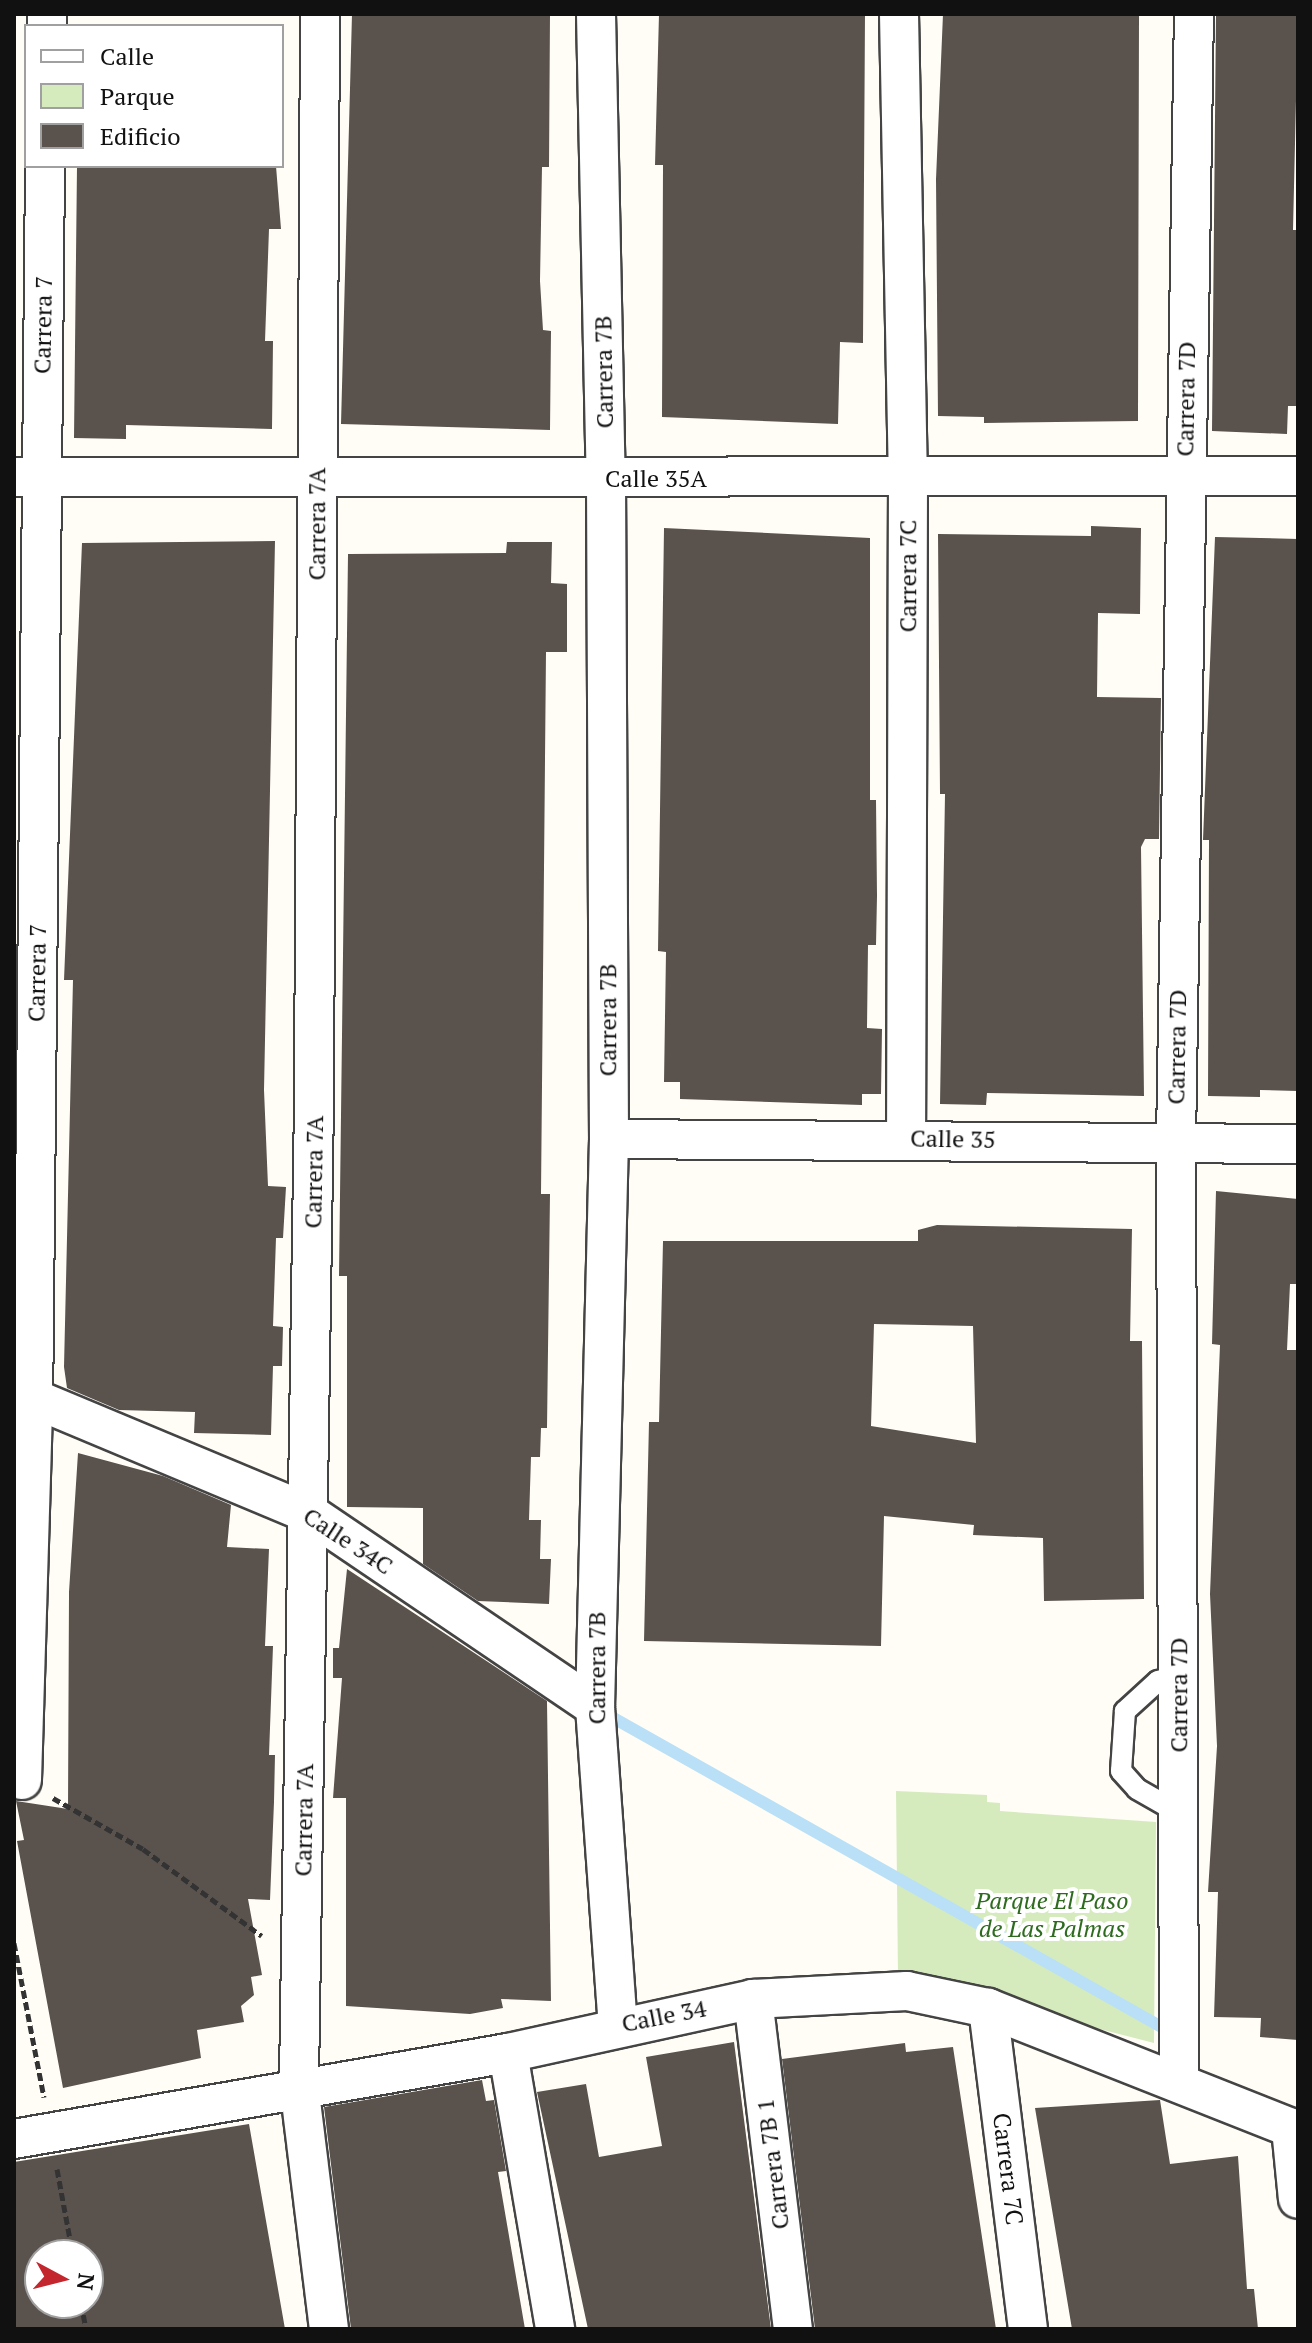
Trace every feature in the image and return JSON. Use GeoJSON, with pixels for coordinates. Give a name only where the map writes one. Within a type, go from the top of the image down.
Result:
{"type":"FeatureCollection","features":[{"type":"Feature","properties":{"kind":"street","name":"Carrera 7A"},"geometry":{"type":"LineString","coordinates":[[320,14],[310,1514],[299,2085],[329,2329]]}},
{"type":"Feature","properties":{"kind":"street","name":"Carrera 7B"},"geometry":{"type":"LineString","coordinates":[[596,14],[606,479],[609,1139],[595,1707],[618,2025]]}},
{"type":"Feature","properties":{"kind":"street","name":"Carrera 7C"},"geometry":{"type":"LineString","coordinates":[[899,14],[908,481],[906,1139]]}},
{"type":"Feature","properties":{"kind":"street","name":"Carrera 7D"},"geometry":{"type":"LineString","coordinates":[[1179,2081],[1176,1143],[1184,477],[1194,14]]}},
{"type":"Feature","properties":{"kind":"street","name":"Carrera 7"},"geometry":{"type":"LineString","coordinates":[[22,1780],[33,1398],[28,477],[45,168]]}},
{"type":"Feature","properties":{"kind":"street","name":"Calle 35A"},"geometry":{"type":"LineString","coordinates":[[28,477],[317,475],[908,481],[1298,476]]}},
{"type":"Feature","properties":{"kind":"street","name":"Calle 35"},"geometry":{"type":"LineString","coordinates":[[609,1139],[1298,1144]]}},
{"type":"Feature","properties":{"kind":"street","name":"Calle 34C"},"geometry":{"type":"LineString","coordinates":[[33,1398],[310,1514],[595,1707]]}},
{"type":"Feature","properties":{"kind":"street","name":"Calle 34"},"geometry":{"type":"LineString","coordinates":[[14,2139],[299,2085],[508,2053],[618,2025],[753,1999],[907,1991],[988,2008],[1294,2129]]}},
{"type":"Feature","properties":{"kind":"street","name":"Carrera 7B 1"},"geometry":{"type":"LineString","coordinates":[[753,1999],[793,2329]]}},
{"type":"Feature","properties":{"kind":"street","name":"Carrera 7C"},"geometry":{"type":"LineString","coordinates":[[988,2008],[1028,2329]]}},
{"type":"Feature","properties":{"kind":"street"},"geometry":{"type":"LineString","coordinates":[[508,2053],[555,2329]]}},
{"type":"Feature","properties":{"kind":"street"},"geometry":{"type":"LineString","coordinates":[[1294,2129],[1298,2199]]}},
{"type":"Feature","properties":{"kind":"lane"},"geometry":{"type":"LineString","coordinates":[[1179,1675],[1158,1681],[1125,1711],[1121,1771],[1137,1789],[1179,1813]]}},
{"type":"Feature","properties":{"kind":"path"},"geometry":{"type":"LineString","coordinates":[[22,1780],[143,1849],[301,1965]]}},
{"type":"Feature","properties":{"kind":"green space","name":"Parque El Paso de Las Palmas"},"geometry":{"type":"Polygon","coordinates":[[[896,1791],[987,1795],[987,1802],[1000,1803],[1000,1811],[1156,1822],[1154,2043],[898,1977],[896,1791]]]}},
{"type":"Feature","properties":{"kind":"building"},"geometry":{"type":"Polygon","coordinates":[[[352,14],[550,14],[549,167],[542,167],[540,281],[543,330],[551,331],[550,430],[341,424],[352,14]]]}},
{"type":"Feature","properties":{"kind":"building"},"geometry":{"type":"Polygon","coordinates":[[[659,14],[865,14],[863,343],[840,342],[838,424],[662,417],[663,165],[655,165],[659,14]]]}},
{"type":"Feature","properties":{"kind":"building"},"geometry":{"type":"Polygon","coordinates":[[[943,14],[1139,14],[1138,421],[984,423],[984,417],[938,416],[936,179],[943,14]]]}},
{"type":"Feature","properties":{"kind":"building"},"geometry":{"type":"Polygon","coordinates":[[[1216,14],[1298,14],[1293,230],[1298,230],[1298,406],[1288,406],[1287,434],[1212,431],[1216,14]]]}},
{"type":"Feature","properties":{"kind":"building"},"geometry":{"type":"Polygon","coordinates":[[[77,168],[276,168],[281,229],[269,229],[265,341],[273,341],[272,429],[126,425],[126,439],[74,438],[77,168]]]}},
{"type":"Feature","properties":{"kind":"building"},"geometry":{"type":"Polygon","coordinates":[[[1091,526],[1141,528],[1140,614],[1098,613],[1097,697],[1161,698],[1159,839],[1145,839],[1141,847],[1144,1096],[987,1093],[986,1105],[940,1104],[945,794],[940,794],[938,534],[1091,536],[1091,526]]]}},
{"type":"Feature","properties":{"kind":"building"},"geometry":{"type":"Polygon","coordinates":[[[664,528],[870,538],[870,800],[876,800],[877,896],[876,945],[868,945],[867,1028],[882,1029],[881,1094],[862,1094],[862,1105],[680,1099],[680,1082],[664,1082],[666,952],[658,951],[664,528]]]}},
{"type":"Feature","properties":{"kind":"building"},"geometry":{"type":"Polygon","coordinates":[[[1215,537],[1298,539],[1298,1091],[1260,1090],[1260,1097],[1208,1096],[1209,840],[1203,840],[1215,537]]]}},
{"type":"Feature","properties":{"kind":"building"},"geometry":{"type":"Polygon","coordinates":[[[275,541],[264,1090],[268,1186],[286,1187],[283,1238],[276,1238],[273,1326],[283,1327],[282,1366],[273,1366],[271,1435],[194,1433],[195,1412],[119,1410],[67,1388],[64,1367],[73,980],[64,980],[82,543],[275,541]]]}},
{"type":"Feature","properties":{"kind":"building"},"geometry":{"type":"Polygon","coordinates":[[[507,542],[552,542],[551,583],[567,584],[567,652],[546,652],[541,1194],[550,1194],[547,1428],[541,1428],[540,1457],[531,1457],[529,1520],[541,1520],[540,1559],[551,1559],[549,1604],[478,1601],[423,1564],[423,1508],[347,1507],[347,1276],[339,1276],[348,554],[506,553],[507,542]]]}},
{"type":"Feature","properties":{"kind":"building"},"geometry":{"type":"Polygon","coordinates":[[[1216,1191],[1298,1199],[1298,1284],[1290,1284],[1287,1350],[1298,1350],[1298,2040],[1260,2037],[1261,2018],[1214,2017],[1218,1892],[1208,1892],[1217,1746],[1210,1594],[1220,1345],[1212,1344],[1216,1191]]]}},
{"type":"Feature","properties":{"kind":"building"},"geometry":{"type":"Polygon","coordinates":[[[937,1225],[1132,1229],[1130,1341],[1142,1341],[1144,1599],[1044,1601],[1043,1538],[973,1535],[974,1525],[884,1516],[881,1646],[644,1641],[649,1422],[659,1422],[663,1241],[918,1241],[918,1230],[937,1225]],[[874,1324],[871,1426],[976,1443],[973,1326],[874,1324]]]}},
{"type":"Feature","properties":{"kind":"building"},"geometry":{"type":"Polygon","coordinates":[[[78,1453],[163,1476],[231,1505],[227,1547],[269,1549],[265,1646],[273,1646],[269,1755],[275,1755],[274,1802],[270,1900],[248,1899],[262,1975],[251,1977],[254,1995],[241,2006],[244,2022],[197,2030],[201,2058],[63,2088],[17,1841],[24,1840],[16,1801],[68,1809],[69,1592],[78,1453]]]}},
{"type":"Feature","properties":{"kind":"building"},"geometry":{"type":"Polygon","coordinates":[[[347,1569],[547,1701],[551,2001],[501,1999],[503,2008],[470,2014],[346,2006],[346,1798],[333,1798],[342,1678],[333,1678],[333,1648],[339,1648],[347,1569]]]}},
{"type":"Feature","properties":{"kind":"building"},"geometry":{"type":"Polygon","coordinates":[[[734,2042],[771,2329],[588,2329],[537,2092],[586,2084],[599,2157],[662,2146],[646,2057],[734,2042]]]}},
{"type":"Feature","properties":{"kind":"building"},"geometry":{"type":"Polygon","coordinates":[[[905,2043],[906,2052],[953,2047],[996,2329],[815,2329],[782,2059],[905,2043]]]}},
{"type":"Feature","properties":{"kind":"building"},"geometry":{"type":"Polygon","coordinates":[[[482,2080],[486,2101],[494,2100],[506,2171],[498,2172],[525,2329],[351,2329],[324,2107],[482,2080]]]}},
{"type":"Feature","properties":{"kind":"building"},"geometry":{"type":"Polygon","coordinates":[[[1160,2100],[1170,2164],[1238,2156],[1247,2289],[1254,2289],[1258,2329],[1072,2329],[1035,2108],[1160,2100]]]}},
{"type":"Feature","properties":{"kind":"building"},"geometry":{"type":"Polygon","coordinates":[[[249,2124],[285,2329],[14,2329],[14,2162],[249,2124]]]}},
{"type":"Feature","properties":{"kind":"waterway"},"geometry":{"type":"LineString","coordinates":[[601,1711],[1174,2034]]}}]}
